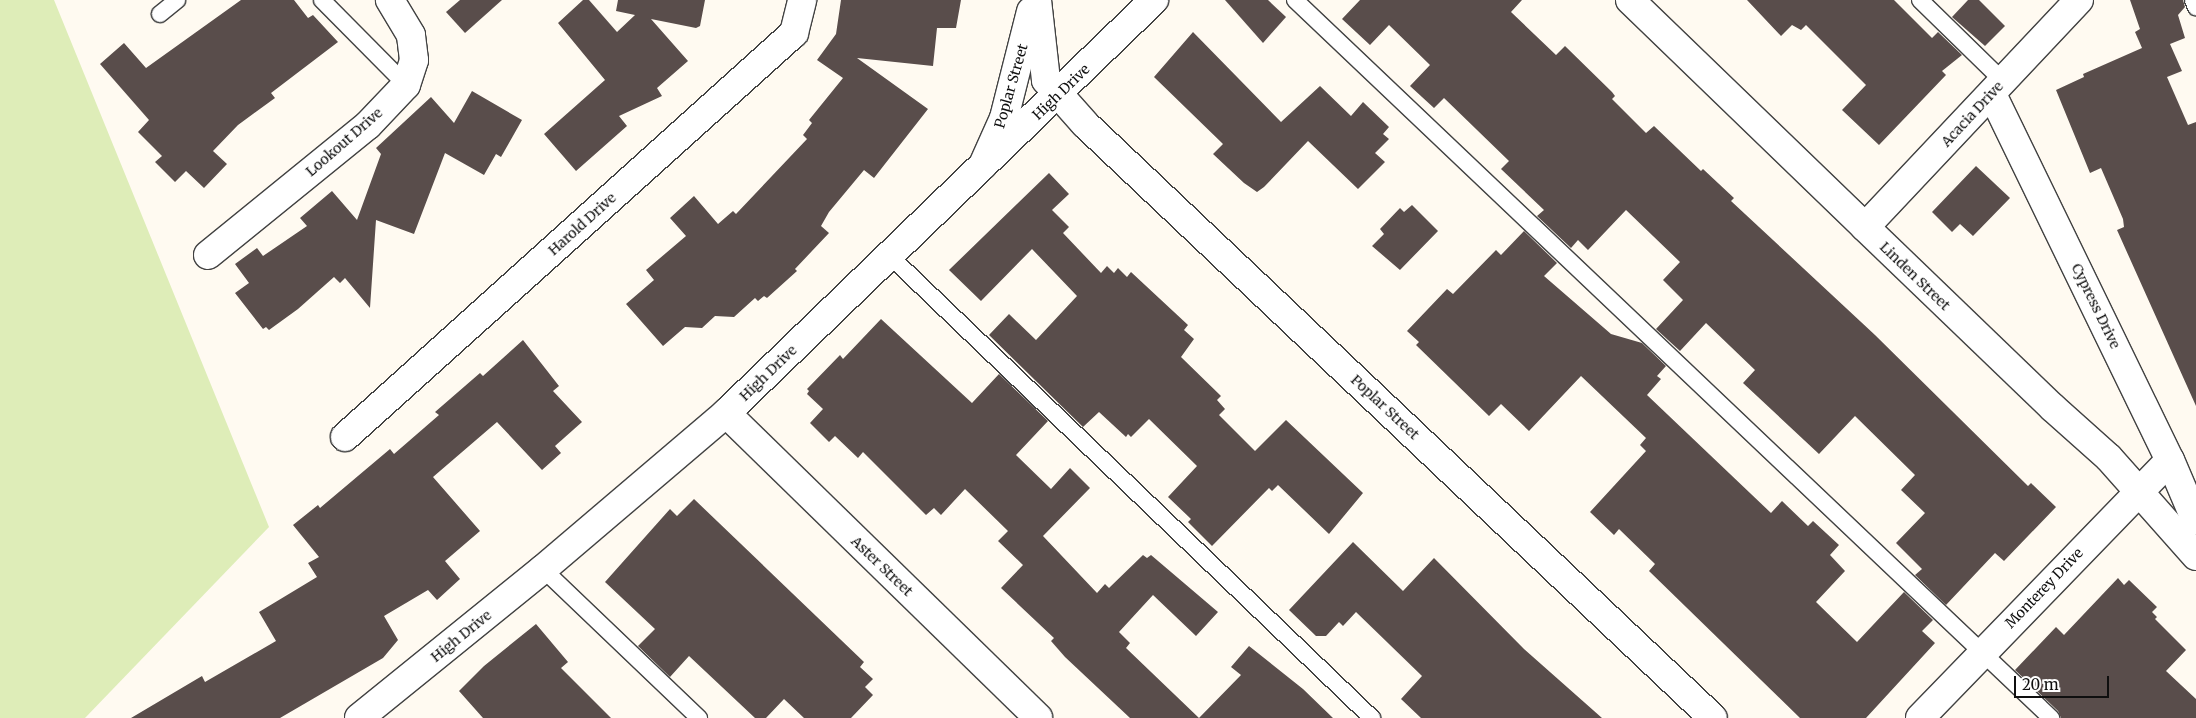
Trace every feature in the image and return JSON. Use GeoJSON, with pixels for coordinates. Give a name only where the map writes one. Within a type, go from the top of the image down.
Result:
{"type":"FeatureCollection","features":[{"type":"Feature","properties":{"kind":"street","name":"Lookout Drive"},"geometry":{"type":"LineString","coordinates":[[208,255],[368,124],[406,85],[414,60],[411,35],[390,0]]}},
{"type":"Feature","properties":{"kind":"street","name":"Harold Drive"},"geometry":{"type":"LineString","coordinates":[[345,437],[794,33],[802,0]]}},
{"type":"Feature","properties":{"kind":"street","name":"Poplar Street"},"geometry":{"type":"LineString","coordinates":[[1035,0],[1046,80],[1058,95],[1092,130],[1713,718]]}},
{"type":"Feature","properties":{"kind":"street","name":"Poplar Street"},"geometry":{"type":"LineString","coordinates":[[981,169],[1004,118],[1035,0]]}},
{"type":"Feature","properties":{"kind":"street","name":"High Drive"},"geometry":{"type":"LineString","coordinates":[[359,718],[543,569],[726,413],[1058,95],[1154,0]]}},
{"type":"Feature","properties":{"kind":"street","name":"Linden Street"},"geometry":{"type":"LineString","coordinates":[[1630,0],[2139,490],[2196,556]]}},
{"type":"Feature","properties":{"kind":"street","name":"Acacia Drive"},"geometry":{"type":"LineString","coordinates":[[1865,227],[2079,0]]}},
{"type":"Feature","properties":{"kind":"street","name":"Cypress Drive"},"geometry":{"type":"LineString","coordinates":[[1997,87],[2170,460],[2196,521]]}},
{"type":"Feature","properties":{"kind":"street","name":"Aster Street"},"geometry":{"type":"LineString","coordinates":[[726,413],[1038,718]]}},
{"type":"Feature","properties":{"kind":"street","name":"Monterey Drive"},"geometry":{"type":"LineString","coordinates":[[1920,718],[2170,460]]}},
{"type":"Feature","properties":{"kind":"lane"},"geometry":{"type":"LineString","coordinates":[[160,14],[176,0]]}},
{"type":"Feature","properties":{"kind":"lane"},"geometry":{"type":"LineString","coordinates":[[322,0],[406,85]]}},
{"type":"Feature","properties":{"kind":"lane"},"geometry":{"type":"LineString","coordinates":[[1295,0],[2051,718]]}},
{"type":"Feature","properties":{"kind":"lane"},"geometry":{"type":"LineString","coordinates":[[1920,0],[1997,87]]}},
{"type":"Feature","properties":{"kind":"lane"},"geometry":{"type":"LineString","coordinates":[[2193,0],[2196,7]]}},
{"type":"Feature","properties":{"kind":"lane"},"geometry":{"type":"LineString","coordinates":[[890,256],[1372,718]]}},
{"type":"Feature","properties":{"kind":"lane"},"geometry":{"type":"LineString","coordinates":[[543,569],[699,718]]}},
{"type":"Feature","properties":{"kind":"green space"},"geometry":{"type":"Polygon","coordinates":[[[0,0],[54,0],[269,527],[85,718],[0,718],[0,0]]]}},
{"type":"Feature","properties":{"kind":"building"},"geometry":{"type":"Polygon","coordinates":[[[241,0],[294,0],[308,18],[313,15],[338,42],[271,93],[275,98],[238,125],[213,151],[227,164],[204,188],[186,171],[175,182],[155,162],[162,156],[138,132],[149,120],[100,64],[124,43],[146,68],[241,0]]]}},
{"type":"Feature","properties":{"kind":"building"},"geometry":{"type":"Polygon","coordinates":[[[460,0],[502,0],[465,33],[446,12],[460,0]]]}},
{"type":"Feature","properties":{"kind":"building"},"geometry":{"type":"Polygon","coordinates":[[[583,0],[589,0],[617,32],[635,15],[616,11],[618,0],[705,0],[700,26],[696,28],[651,19],[688,61],[657,88],[662,96],[619,116],[627,126],[576,171],[544,134],[605,80],[558,23],[583,0]]]}},
{"type":"Feature","properties":{"kind":"building"},"geometry":{"type":"Polygon","coordinates":[[[841,0],[961,0],[956,28],[937,28],[933,66],[857,58],[928,109],[874,178],[864,170],[829,212],[821,226],[829,233],[795,269],[797,271],[767,298],[764,296],[758,301],[755,298],[734,317],[715,316],[702,328],[685,327],[663,346],[626,304],[654,280],[646,270],[686,236],[670,218],[694,196],[718,224],[733,211],[736,214],[807,139],[803,135],[812,123],[809,120],[843,78],[817,60],[836,34],[841,0]]]}},
{"type":"Feature","properties":{"kind":"building"},"geometry":{"type":"Polygon","coordinates":[[[1225,0],[1268,0],[1286,17],[1263,43],[1225,0]]]}},
{"type":"Feature","properties":{"kind":"building"},"geometry":{"type":"Polygon","coordinates":[[[1360,0],[1522,0],[1511,12],[1556,55],[1565,46],[1612,92],[1615,96],[1612,99],[1646,133],[1654,126],[1701,171],[1703,169],[1734,198],[1731,201],[1875,335],[2028,486],[2031,483],[2056,507],[2004,561],[1995,553],[1946,605],[1915,575],[1922,569],[1896,543],[1925,513],[1901,490],[1915,475],[1855,416],[1819,454],[1743,383],[1755,370],[1706,323],[1680,351],[1656,329],[1683,300],[1663,280],[1680,262],[1626,210],[1588,250],[1578,240],[1571,248],[1537,216],[1544,210],[1501,169],[1509,161],[1444,98],[1434,108],[1410,86],[1430,65],[1389,25],[1370,45],[1342,19],[1360,0]]]}},
{"type":"Feature","properties":{"kind":"building"},"geometry":{"type":"Polygon","coordinates":[[[1747,0],[1894,0],[1932,38],[1938,32],[1962,55],[1942,71],[1946,75],[1879,145],[1842,110],[1866,85],[1806,25],[1801,30],[1792,25],[1781,36],[1747,0]]]}},
{"type":"Feature","properties":{"kind":"building"},"geometry":{"type":"Polygon","coordinates":[[[1968,0],[1979,0],[2005,26],[1985,46],[1952,17],[1968,0]]]}},
{"type":"Feature","properties":{"kind":"building"},"geometry":{"type":"Polygon","coordinates":[[[2130,0],[2183,0],[2185,7],[2178,15],[2185,38],[2170,44],[2182,71],[2167,77],[2188,125],[2196,122],[2196,406],[2117,230],[2124,227],[2123,219],[2101,168],[2090,173],[2056,90],[2084,77],[2083,74],[2142,48],[2135,32],[2140,29],[2130,0]]]}},
{"type":"Feature","properties":{"kind":"building"},"geometry":{"type":"Polygon","coordinates":[[[1193,32],[1281,122],[1320,86],[1351,116],[1363,102],[1389,127],[1383,134],[1389,139],[1375,153],[1385,162],[1358,189],[1308,141],[1257,192],[1244,183],[1213,154],[1223,144],[1154,77],[1193,32]]]}},
{"type":"Feature","properties":{"kind":"building"},"geometry":{"type":"Polygon","coordinates":[[[472,91],[522,120],[501,157],[496,154],[484,175],[445,153],[414,234],[376,220],[370,308],[345,278],[340,283],[334,277],[298,309],[269,330],[266,327],[263,329],[235,293],[249,283],[235,264],[257,248],[263,256],[307,226],[300,218],[332,191],[357,220],[381,154],[376,148],[431,97],[454,123],[472,91]]]}},
{"type":"Feature","properties":{"kind":"building"},"geometry":{"type":"Polygon","coordinates":[[[1976,166],[2010,198],[1973,236],[1960,224],[1952,232],[1932,212],[1976,166]]]}},
{"type":"Feature","properties":{"kind":"building"},"geometry":{"type":"Polygon","coordinates":[[[1049,173],[1069,194],[1052,210],[1069,227],[1063,233],[1101,273],[1107,266],[1114,273],[1118,268],[1127,277],[1131,272],[1188,325],[1184,330],[1194,339],[1181,357],[1221,396],[1217,400],[1225,409],[1219,415],[1255,451],[1286,420],[1363,493],[1329,534],[1278,485],[1272,491],[1269,488],[1212,546],[1188,522],[1191,519],[1168,497],[1197,466],[1149,419],[1131,437],[1128,434],[1126,437],[1099,412],[1083,427],[989,335],[1009,314],[1036,340],[1077,296],[1032,249],[981,301],[949,270],[1049,173]]]}},
{"type":"Feature","properties":{"kind":"building"},"geometry":{"type":"Polygon","coordinates":[[[1412,205],[1438,231],[1400,270],[1372,246],[1384,234],[1380,229],[1400,208],[1404,212],[1412,205]]]}},
{"type":"Feature","properties":{"kind":"building"},"geometry":{"type":"Polygon","coordinates":[[[1524,231],[1557,263],[1544,276],[1611,334],[1642,343],[1666,366],[1657,376],[1661,379],[1647,395],[1771,513],[1782,501],[1808,526],[1813,521],[1839,545],[1830,555],[1845,571],[1816,602],[1857,642],[1904,592],[1933,620],[1922,631],[1935,643],[1866,718],[1800,718],[1649,571],[1655,564],[1619,529],[1614,535],[1590,512],[1646,451],[1640,445],[1646,438],[1581,376],[1529,431],[1501,404],[1489,416],[1416,345],[1419,342],[1407,331],[1447,289],[1453,294],[1496,250],[1501,255],[1524,231]]]}},
{"type":"Feature","properties":{"kind":"building"},"geometry":{"type":"Polygon","coordinates":[[[881,319],[972,403],[999,374],[1048,421],[1016,455],[1051,489],[1070,468],[1090,488],[1043,536],[1097,593],[1105,584],[1109,588],[1143,555],[1147,558],[1151,555],[1218,612],[1196,636],[1153,595],[1119,632],[1130,643],[1126,648],[1199,718],[1130,718],[1065,657],[1051,641],[1054,638],[1001,588],[1023,565],[998,541],[1008,531],[965,489],[941,515],[934,508],[926,515],[863,452],[858,458],[835,436],[829,442],[810,423],[823,409],[807,394],[809,391],[807,389],[840,355],[843,359],[881,319]]]}},
{"type":"Feature","properties":{"kind":"building"},"geometry":{"type":"Polygon","coordinates":[[[523,340],[559,386],[553,391],[582,422],[555,446],[561,453],[542,470],[497,422],[433,477],[480,531],[445,561],[460,579],[437,600],[428,590],[384,616],[398,640],[383,658],[280,718],[131,718],[202,676],[205,682],[276,641],[259,612],[317,577],[308,563],[319,557],[293,525],[318,505],[320,508],[390,449],[394,454],[439,415],[435,412],[480,373],[483,376],[523,340]]]}},
{"type":"Feature","properties":{"kind":"building"},"geometry":{"type":"Polygon","coordinates":[[[694,499],[864,662],[860,667],[873,679],[865,687],[873,695],[851,718],[804,718],[784,699],[766,718],[755,718],[689,656],[670,677],[638,646],[655,629],[605,582],[670,509],[677,516],[694,499]]]}},
{"type":"Feature","properties":{"kind":"building"},"geometry":{"type":"Polygon","coordinates":[[[1353,542],[1403,591],[1434,558],[1524,649],[1602,718],[1421,718],[1401,699],[1422,676],[1356,612],[1343,626],[1339,622],[1326,636],[1316,636],[1289,610],[1353,542]]]}},
{"type":"Feature","properties":{"kind":"building"},"geometry":{"type":"Polygon","coordinates":[[[2118,578],[2124,585],[2129,580],[2157,607],[2152,612],[2157,617],[2155,619],[2186,650],[2166,671],[2196,699],[2196,718],[2061,718],[2058,711],[2015,670],[2056,627],[2064,635],[2118,578]]]}},
{"type":"Feature","properties":{"kind":"building"},"geometry":{"type":"Polygon","coordinates":[[[536,624],[568,662],[561,668],[611,718],[483,718],[459,691],[484,666],[536,624]]]}},
{"type":"Feature","properties":{"kind":"building"},"geometry":{"type":"Polygon","coordinates":[[[1249,646],[1303,689],[1333,718],[1199,718],[1241,675],[1231,667],[1249,646]]]}}]}
